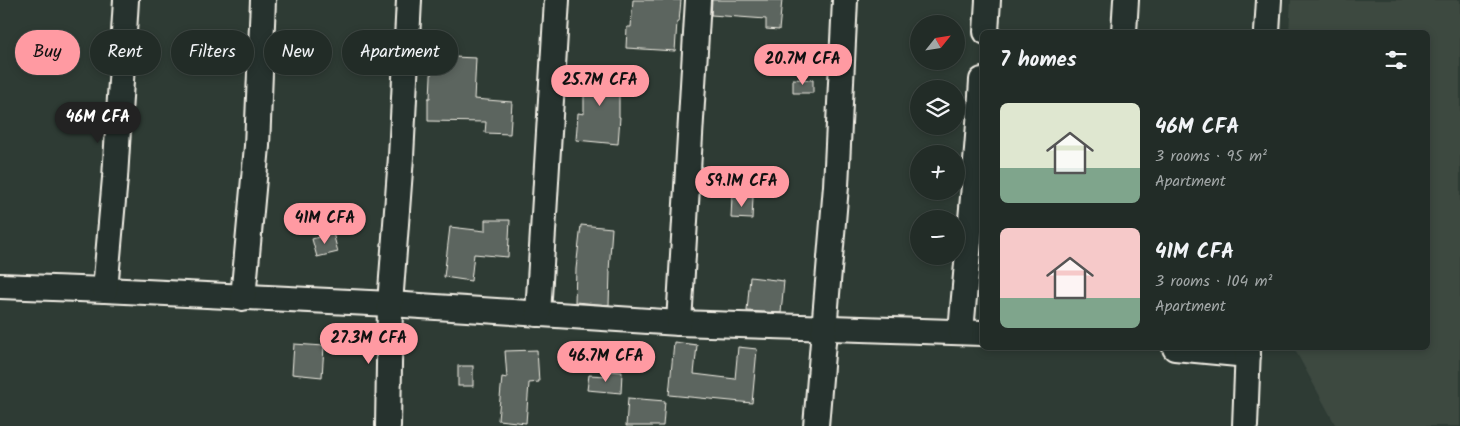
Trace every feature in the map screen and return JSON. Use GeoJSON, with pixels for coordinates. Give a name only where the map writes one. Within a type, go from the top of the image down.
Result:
{"type":"FeatureCollection","features":[{"type":"Feature","properties":{"kind":"street"},"geometry":{"type":"LineString","coordinates":[[105,290],[115,178],[126,0]]}},
{"type":"Feature","properties":{"kind":"street"},"geometry":{"type":"LineString","coordinates":[[243,298],[257,146],[263,0]]}},
{"type":"Feature","properties":{"kind":"street"},"geometry":{"type":"LineString","coordinates":[[388,426],[390,304],[401,157],[409,0]]}},
{"type":"Feature","properties":{"kind":"street"},"geometry":{"type":"LineString","coordinates":[[538,314],[558,0]]}},
{"type":"Feature","properties":{"kind":"street"},"geometry":{"type":"LineString","coordinates":[[679,324],[698,0]]}},
{"type":"Feature","properties":{"kind":"street"},"geometry":{"type":"LineString","coordinates":[[816,426],[836,186],[845,0]]}},
{"type":"Feature","properties":{"kind":"street"},"geometry":{"type":"LineString","coordinates":[[986,30],[988,0]]}},
{"type":"Feature","properties":{"kind":"street"},"geometry":{"type":"LineString","coordinates":[[1124,30],[1126,0]]}},
{"type":"Feature","properties":{"kind":"street"},"geometry":{"type":"LineString","coordinates":[[1267,30],[1269,0]]}},
{"type":"Feature","properties":{"kind":"street"},"geometry":{"type":"LineString","coordinates":[[0,286],[390,304],[679,324],[972,332],[971,214],[980,122]]}},
{"type":"Feature","properties":{"kind":"street"},"geometry":{"type":"LineString","coordinates":[[1223,350],[1248,351],[1244,426]]}},
{"type":"Feature","properties":{"kind":"shaded area"},"geometry":{"type":"Polygon","coordinates":[[[1291,0],[1460,0],[1460,426],[1336,426],[1295,350],[1430,350],[1430,30],[1289,30],[1291,0]]]}},
{"type":"Feature","properties":{"kind":"building"},"geometry":{"type":"Polygon","coordinates":[[[633,0],[681,0],[675,51],[626,48],[627,27],[631,27],[633,0]]]}},
{"type":"Feature","properties":{"kind":"building"},"geometry":{"type":"Polygon","coordinates":[[[712,0],[782,0],[779,30],[766,29],[766,19],[711,15],[712,0]]]}},
{"type":"Feature","properties":{"kind":"building"},"geometry":{"type":"Polygon","coordinates":[[[458,57],[476,58],[474,99],[512,102],[510,134],[485,133],[486,122],[428,121],[428,98],[430,98],[431,75],[458,75],[458,57]]]}},
{"type":"Feature","properties":{"kind":"building"},"geometry":{"type":"Polygon","coordinates":[[[584,68],[619,69],[620,117],[618,144],[576,140],[578,113],[584,114],[584,68]]]}},
{"type":"Feature","properties":{"kind":"building"},"geometry":{"type":"Polygon","coordinates":[[[793,79],[813,80],[813,93],[793,93],[793,79]]]}},
{"type":"Feature","properties":{"kind":"building"},"geometry":{"type":"Polygon","coordinates":[[[732,196],[753,197],[752,219],[731,218],[732,196]]]}},
{"type":"Feature","properties":{"kind":"building"},"geometry":{"type":"Polygon","coordinates":[[[485,220],[510,220],[508,257],[474,254],[471,281],[444,277],[450,227],[485,231],[485,220]]]}},
{"type":"Feature","properties":{"kind":"building"},"geometry":{"type":"Polygon","coordinates":[[[581,225],[612,228],[609,305],[575,302],[576,269],[581,225]]]}},
{"type":"Feature","properties":{"kind":"building"},"geometry":{"type":"Polygon","coordinates":[[[333,233],[338,252],[317,257],[312,239],[333,233]]]}},
{"type":"Feature","properties":{"kind":"building"},"geometry":{"type":"Polygon","coordinates":[[[750,277],[784,281],[781,313],[747,311],[750,277]]]}},
{"type":"Feature","properties":{"kind":"building"},"geometry":{"type":"Polygon","coordinates":[[[674,342],[697,345],[694,374],[735,379],[738,347],[757,349],[752,403],[669,395],[674,342]]]}},
{"type":"Feature","properties":{"kind":"building"},"geometry":{"type":"Polygon","coordinates":[[[294,344],[324,346],[322,377],[292,374],[294,344]]]}},
{"type":"Feature","properties":{"kind":"building"},"geometry":{"type":"Polygon","coordinates":[[[537,350],[539,382],[529,383],[526,423],[498,420],[502,377],[507,378],[505,351],[537,350]]]}},
{"type":"Feature","properties":{"kind":"building"},"geometry":{"type":"Polygon","coordinates":[[[458,366],[473,366],[473,386],[458,386],[458,366]]]}},
{"type":"Feature","properties":{"kind":"building"},"geometry":{"type":"Polygon","coordinates":[[[608,371],[622,372],[621,393],[587,390],[589,375],[607,376],[608,371]]]}},
{"type":"Feature","properties":{"kind":"building"},"geometry":{"type":"Polygon","coordinates":[[[628,398],[665,401],[663,426],[626,426],[628,398]]]}}]}
